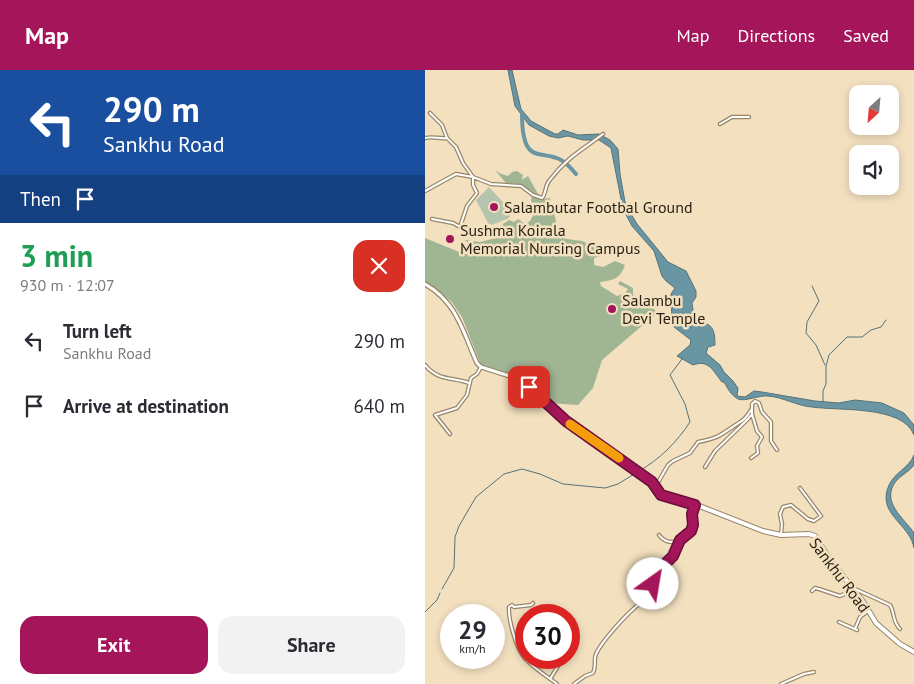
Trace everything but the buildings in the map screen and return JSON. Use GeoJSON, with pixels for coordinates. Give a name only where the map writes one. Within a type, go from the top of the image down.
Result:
{"type":"FeatureCollection","features":[{"type":"Feature","properties":{"kind":"main road"},"geometry":{"type":"LineString","coordinates":[[425,284],[452,307],[477,363],[481,367],[516,378],[529,387]]}},
{"type":"Feature","properties":{"kind":"main road","name":"Sankhu Road"},"geometry":{"type":"LineString","coordinates":[[529,387],[566,421],[656,486],[661,495],[695,505],[763,531],[781,535],[809,534],[815,536],[878,625],[900,644],[914,652]]}},
{"type":"Feature","properties":{"kind":"street"},"geometry":{"type":"LineString","coordinates":[[430,112],[442,125],[447,138],[456,147],[463,163],[473,177],[473,185],[477,193],[467,206],[460,227],[432,219]]}},
{"type":"Feature","properties":{"kind":"street"},"geometry":{"type":"LineString","coordinates":[[720,124],[732,117],[749,117]]}},
{"type":"Feature","properties":{"kind":"street"},"geometry":{"type":"LineString","coordinates":[[425,191],[454,174],[473,177],[491,184],[521,186],[533,195],[542,198],[548,183],[567,160],[603,134]]}},
{"type":"Feature","properties":{"kind":"street"},"geometry":{"type":"LineString","coordinates":[[425,138],[433,136],[439,139],[447,138]]}},
{"type":"Feature","properties":{"kind":"street"},"geometry":{"type":"LineString","coordinates":[[425,365],[434,373],[447,379],[469,383]]}},
{"type":"Feature","properties":{"kind":"street"},"geometry":{"type":"LineString","coordinates":[[450,434],[435,416],[457,408],[467,395],[471,378],[477,374],[481,367]]}},
{"type":"Feature","properties":{"kind":"street"},"geometry":{"type":"LineString","coordinates":[[656,486],[673,461],[690,454],[697,442],[721,436],[743,421],[751,410],[754,401],[759,403],[762,412],[771,422],[771,441],[777,450]]}},
{"type":"Feature","properties":{"kind":"street"},"geometry":{"type":"LineString","coordinates":[[751,410],[757,431],[762,438],[757,446],[758,453],[751,458]]}},
{"type":"Feature","properties":{"kind":"street"},"geometry":{"type":"LineString","coordinates":[[705,467],[715,451],[752,414]]}},
{"type":"Feature","properties":{"kind":"street"},"geometry":{"type":"LineString","coordinates":[[781,535],[782,524],[780,514],[783,507],[791,505],[813,520],[821,516],[800,488]]}},
{"type":"Feature","properties":{"kind":"street"},"geometry":{"type":"LineString","coordinates":[[659,535],[663,540],[673,543],[680,540],[692,529],[692,514],[695,505]]}},
{"type":"Feature","properties":{"kind":"street"},"geometry":{"type":"LineString","coordinates":[[574,684],[595,671],[595,654],[611,631],[644,601],[646,594],[666,563],[673,556],[680,540]]}},
{"type":"Feature","properties":{"kind":"street"},"geometry":{"type":"LineString","coordinates":[[812,591],[813,589],[819,589],[840,596],[853,590],[861,591],[890,605],[893,621],[900,629]]}},
{"type":"Feature","properties":{"kind":"street"},"geometry":{"type":"LineString","coordinates":[[533,603],[531,605],[514,607],[513,605],[509,607],[513,631],[522,655],[528,662],[557,684]]}},
{"type":"Feature","properties":{"kind":"street"},"geometry":{"type":"LineString","coordinates":[[839,622],[856,630],[862,616],[869,611]]}},
{"type":"Feature","properties":{"kind":"street"},"geometry":{"type":"LineString","coordinates":[[551,679],[557,669]]}},
{"type":"Feature","properties":{"kind":"street"},"geometry":{"type":"LineString","coordinates":[[781,684],[804,674],[814,672]]}},
{"type":"Feature","properties":{"kind":"green space"},"geometry":{"type":"Polygon","coordinates":[[[495,170],[508,176],[512,172],[517,171],[523,175],[522,180],[528,176],[541,199],[550,198],[556,221],[556,233],[567,239],[582,241],[604,251],[607,256],[594,258],[594,265],[603,267],[615,261],[625,265],[619,276],[600,282],[601,286],[617,296],[625,293],[628,289],[618,284],[620,281],[633,288],[633,295],[658,312],[602,360],[593,388],[578,405],[549,403],[527,381],[512,374],[481,365],[462,317],[451,301],[425,282],[425,238],[464,254],[470,245],[465,240],[480,242],[500,237],[503,224],[509,220],[514,222],[518,219],[525,224],[530,221],[537,208],[531,201],[532,192],[521,184],[506,183],[495,170]]]}},
{"type":"Feature","properties":{"kind":"green space","name":"Salambutar Footbal Ground"},"geometry":{"type":"Polygon","coordinates":[[[489,187],[512,212],[509,218],[492,225],[488,223],[476,200],[489,187]]]}},
{"type":"Feature","properties":{"kind":"water"},"geometry":{"type":"Polygon","coordinates":[[[508,70],[512,70],[521,109],[531,121],[555,134],[563,130],[578,135],[599,134],[610,140],[618,149],[625,202],[637,224],[668,262],[686,271],[696,291],[696,297],[692,303],[693,310],[689,317],[712,328],[715,345],[708,347],[706,353],[720,365],[733,381],[738,388],[737,396],[745,397],[754,391],[815,401],[839,403],[855,400],[882,403],[904,413],[914,425],[914,435],[908,425],[884,414],[806,406],[768,396],[744,400],[738,399],[710,367],[703,364],[693,365],[677,356],[690,345],[691,340],[674,327],[671,294],[675,288],[662,276],[654,251],[632,226],[623,209],[611,148],[599,140],[583,140],[568,136],[558,138],[549,136],[529,125],[515,106],[508,70]]]}},
{"type":"Feature","properties":{"kind":"water"},"geometry":{"type":"Polygon","coordinates":[[[914,455],[914,465],[896,481],[891,496],[895,509],[914,533],[914,548],[909,536],[891,512],[886,500],[886,493],[889,485],[914,455]]]}},
{"type":"Feature","properties":{"kind":"waterway"},"geometry":{"type":"LineString","coordinates":[[522,113],[523,134],[526,145],[538,154],[561,160],[576,174]]}},
{"type":"Feature","properties":{"kind":"waterway"},"geometry":{"type":"LineString","coordinates":[[812,286],[819,301],[807,322],[806,333],[816,345],[825,365]]}},
{"type":"Feature","properties":{"kind":"waterway"},"geometry":{"type":"LineString","coordinates":[[823,402],[826,366],[829,355],[847,337],[862,337],[871,330],[881,327],[886,320]]}},
{"type":"Feature","properties":{"kind":"waterway"},"geometry":{"type":"LineString","coordinates":[[639,471],[654,462],[667,450],[690,422],[685,404],[670,375],[682,359]]}},
{"type":"Feature","properties":{"kind":"waterway"},"geometry":{"type":"LineString","coordinates":[[442,589],[454,568],[455,537],[459,526],[476,497],[504,474],[522,469],[563,484],[605,488],[618,484],[636,473]]}},
{"type":"Feature","properties":{"kind":"waterway"},"geometry":{"type":"LineString","coordinates":[[425,612],[437,600],[440,593]]}},
{"type":"Feature","properties":{"kind":"slow traffic"},"geometry":{"type":"LineString","coordinates":[[570,424],[619,458]]}},
{"type":"Feature","properties":{"kind":"place","name":"Salambutar Footbal Ground"},"geometry":{"type":"Point","coordinates":[494,207]}},
{"type":"Feature","properties":{"kind":"place","name":"Sushma Koirala Memorial Nursing Campus"},"geometry":{"type":"Point","coordinates":[450,239]}},
{"type":"Feature","properties":{"kind":"place","name":"Salambu Devi Temple"},"geometry":{"type":"Point","coordinates":[612,309]}},
{"type":"Feature","properties":{"kind":"route"},"geometry":{"type":"LineString","coordinates":[[529,387],[553,411],[584,435],[652,482],[661,495],[695,505],[692,514],[693,525],[690,533],[680,540],[673,556],[666,563],[653,584]]}}]}
